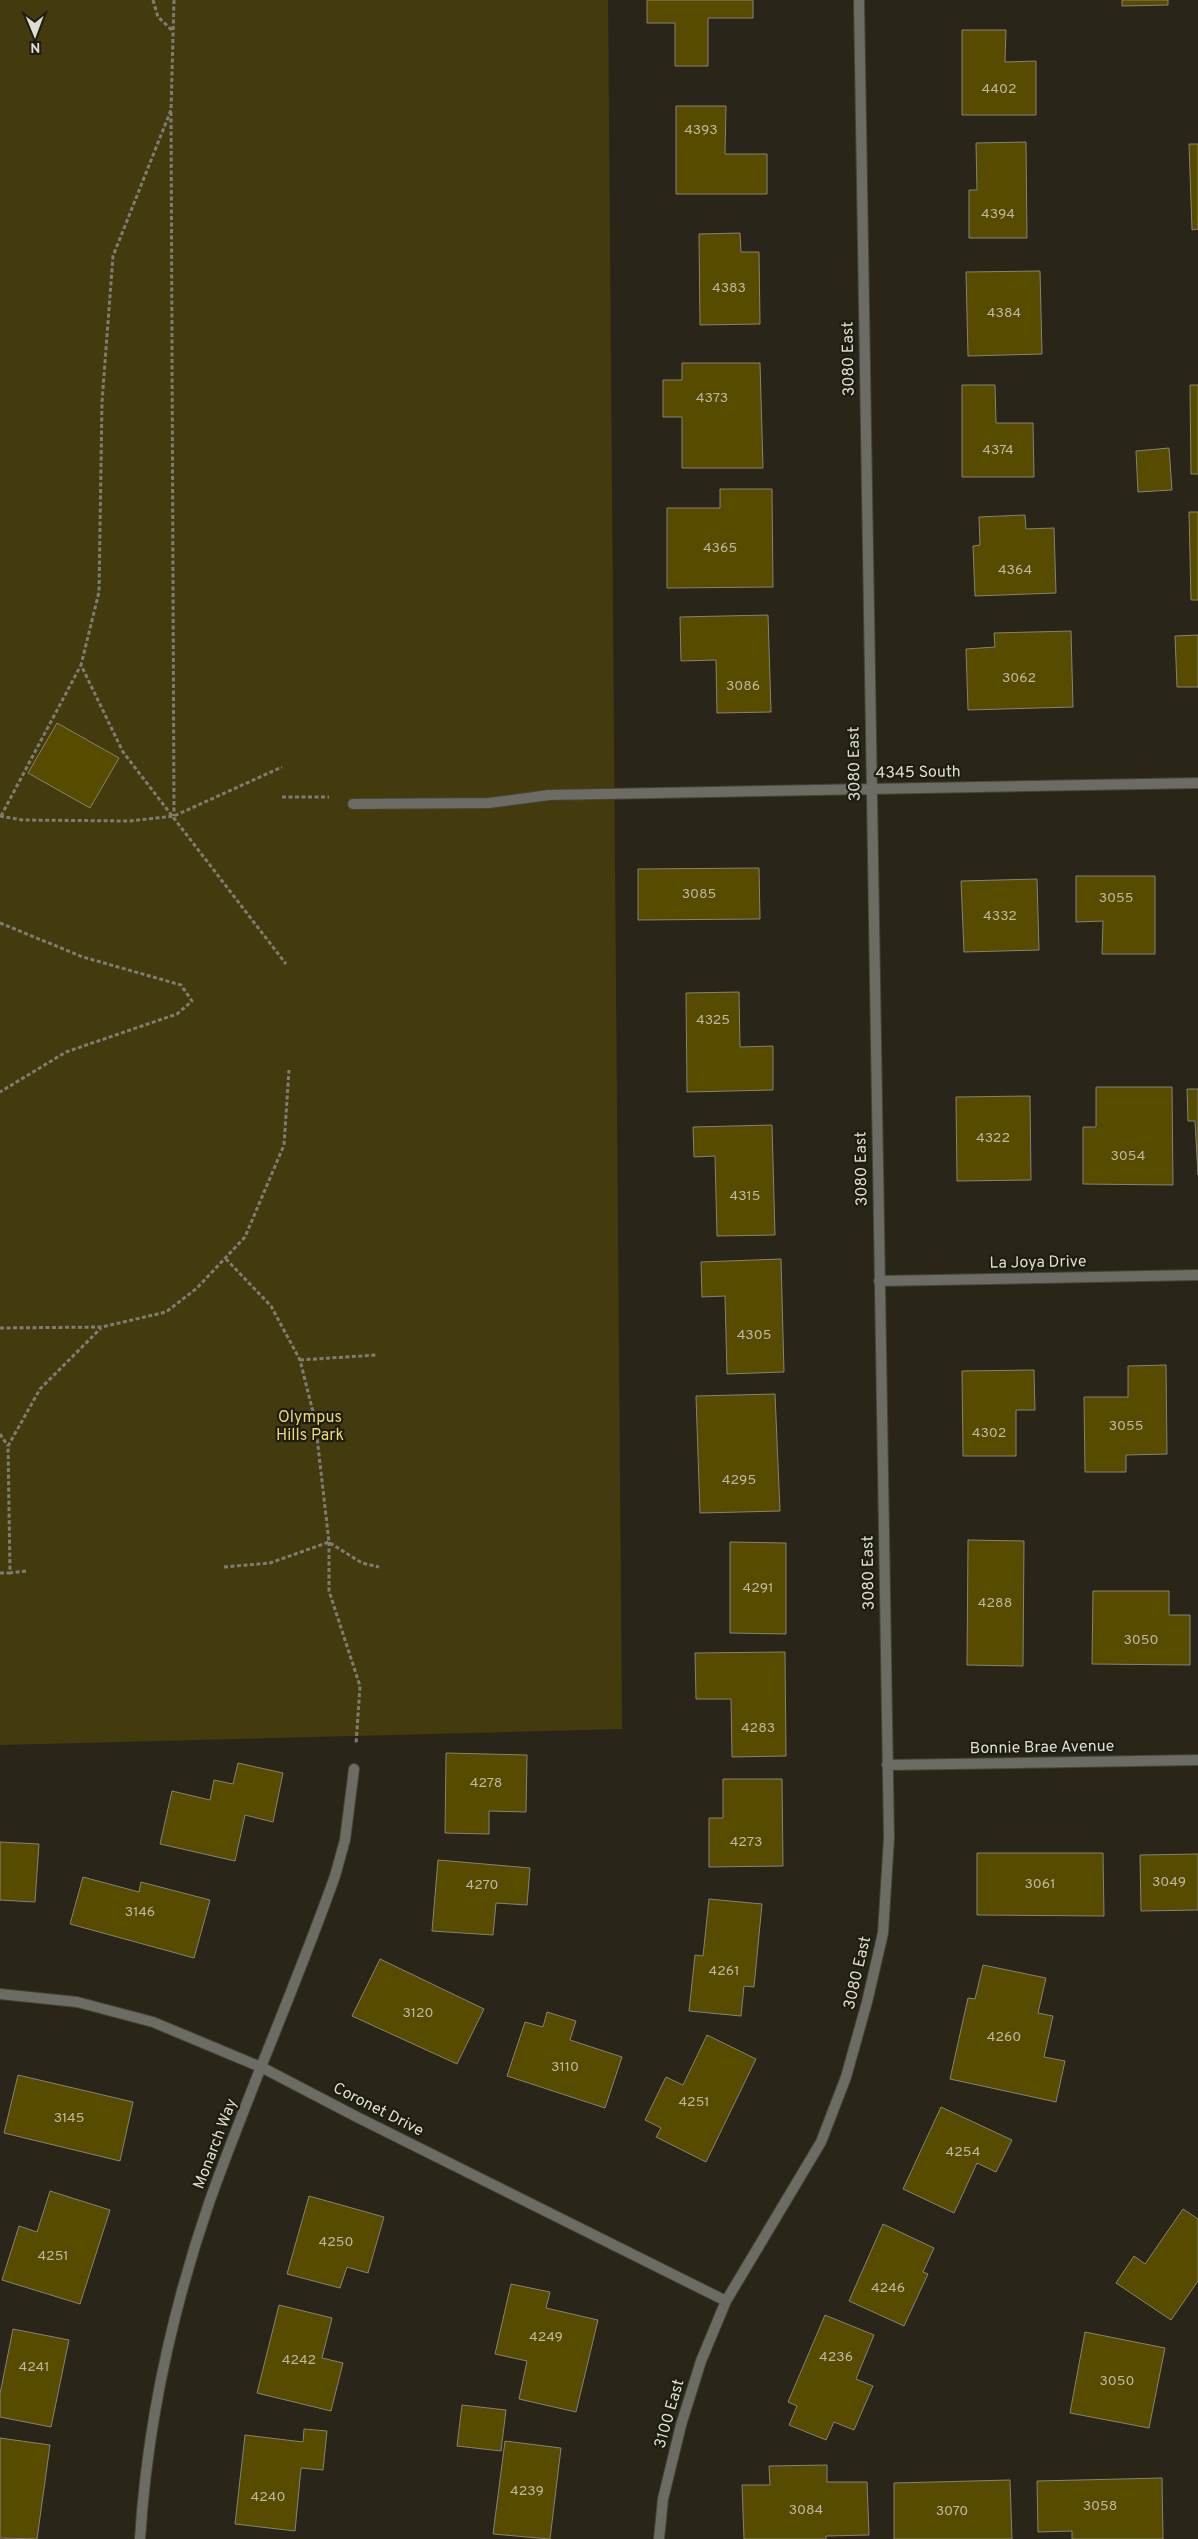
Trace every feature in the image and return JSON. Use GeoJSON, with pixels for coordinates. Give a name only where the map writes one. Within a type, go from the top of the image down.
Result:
{"type":"FeatureCollection","features":[{"type":"Feature","properties":{"kind":"street","name":"3080 East"},"geometry":{"type":"LineString","coordinates":[[726,2301],[821,2142],[846,2077],[867,2002],[883,1933],[888,1838],[859,0]]}},
{"type":"Feature","properties":{"kind":"street","name":"4345 South"},"geometry":{"type":"LineString","coordinates":[[353,804],[489,803],[549,795],[1198,783]]}},
{"type":"Feature","properties":{"kind":"street","name":"La Joya Drive"},"geometry":{"type":"LineString","coordinates":[[879,1281],[1198,1275]]}},
{"type":"Feature","properties":{"kind":"street","name":"Bonnie Brae Avenue"},"geometry":{"type":"LineString","coordinates":[[887,1765],[1198,1760]]}},
{"type":"Feature","properties":{"kind":"street","name":"Monarch Way"},"geometry":{"type":"LineString","coordinates":[[140,2539],[151,2441],[166,2360],[185,2281],[209,2204],[336,1876],[346,1831],[354,1769]]}},
{"type":"Feature","properties":{"kind":"street","name":"Coronet Drive"},"geometry":{"type":"LineString","coordinates":[[0,1994],[77,2002],[153,2022],[263,2068],[355,2116],[726,2301]]}},
{"type":"Feature","properties":{"kind":"street","name":"3100 East"},"geometry":{"type":"LineString","coordinates":[[659,2539],[663,2499],[681,2425],[700,2361],[726,2301]]}},
{"type":"Feature","properties":{"kind":"path"},"geometry":{"type":"LineString","coordinates":[[153,0],[158,17],[173,32]]}},
{"type":"Feature","properties":{"kind":"path"},"geometry":{"type":"LineString","coordinates":[[174,0],[171,110],[174,816]]}},
{"type":"Feature","properties":{"kind":"path"},"geometry":{"type":"LineString","coordinates":[[171,110],[113,256],[102,402],[99,592],[81,665],[0,816],[22,820],[120,821],[174,816],[282,767]]}},
{"type":"Feature","properties":{"kind":"path"},"geometry":{"type":"LineString","coordinates":[[81,665],[122,752],[174,816],[286,964]]}},
{"type":"Feature","properties":{"kind":"path"},"geometry":{"type":"LineString","coordinates":[[282,797],[344,797],[353,804]]}},
{"type":"Feature","properties":{"kind":"path"},"geometry":{"type":"LineString","coordinates":[[0,923],[84,957],[181,985],[192,1001],[177,1014],[66,1052],[0,1092]]}},
{"type":"Feature","properties":{"kind":"path"},"geometry":{"type":"LineString","coordinates":[[0,1328],[102,1327],[166,1312],[197,1288],[245,1237],[284,1145],[289,1070]]}},
{"type":"Feature","properties":{"kind":"path"},"geometry":{"type":"LineString","coordinates":[[225,1258],[271,1306],[300,1360],[315,1420],[329,1542],[329,1591],[360,1686],[354,1769]]}},
{"type":"Feature","properties":{"kind":"path"},"geometry":{"type":"LineString","coordinates":[[10,1573],[8,1446],[40,1390],[102,1327]]}},
{"type":"Feature","properties":{"kind":"path"},"geometry":{"type":"LineString","coordinates":[[300,1360],[376,1355]]}},
{"type":"Feature","properties":{"kind":"path"},"geometry":{"type":"LineString","coordinates":[[0,1434],[8,1446]]}},
{"type":"Feature","properties":{"kind":"path"},"geometry":{"type":"LineString","coordinates":[[329,1542],[362,1563],[380,1567]]}},
{"type":"Feature","properties":{"kind":"path"},"geometry":{"type":"LineString","coordinates":[[224,1567],[270,1563],[329,1542]]}},
{"type":"Feature","properties":{"kind":"path"},"geometry":{"type":"LineString","coordinates":[[0,1573],[26,1571]]}},
{"type":"Feature","properties":{"kind":"green space","name":"Olympus Hills Park"},"geometry":{"type":"Polygon","coordinates":[[[0,0],[608,0],[622,1729],[0,1745],[0,0]]]}},
{"type":"Feature","properties":{"kind":"building"},"geometry":{"type":"Polygon","coordinates":[[[647,0],[753,0],[753,18],[708,18],[708,66],[675,66],[675,23],[647,23],[647,0]]]}},
{"type":"Feature","properties":{"kind":"building"},"geometry":{"type":"Polygon","coordinates":[[[1122,0],[1168,0],[1168,5],[1122,6],[1122,0]]]}},
{"type":"Feature","properties":{"kind":"building"},"geometry":{"type":"Polygon","coordinates":[[[962,30],[1006,30],[1005,62],[1036,61],[1036,115],[962,115],[962,30]]]}},
{"type":"Feature","properties":{"kind":"building"},"geometry":{"type":"Polygon","coordinates":[[[676,106],[726,106],[725,154],[767,154],[767,194],[676,194],[676,106]]]}},
{"type":"Feature","properties":{"kind":"building"},"geometry":{"type":"Polygon","coordinates":[[[1026,142],[1027,238],[969,238],[969,190],[977,190],[976,143],[1026,142]]]}},
{"type":"Feature","properties":{"kind":"building"},"geometry":{"type":"Polygon","coordinates":[[[1189,144],[1198,144],[1198,229],[1192,230],[1189,144]]]}},
{"type":"Feature","properties":{"kind":"building"},"geometry":{"type":"Polygon","coordinates":[[[740,233],[741,252],[759,252],[760,324],[700,325],[699,234],[740,233]]]}},
{"type":"Feature","properties":{"kind":"building"},"geometry":{"type":"Polygon","coordinates":[[[1040,271],[1042,354],[968,356],[966,272],[1040,271]]]}},
{"type":"Feature","properties":{"kind":"building"},"geometry":{"type":"Polygon","coordinates":[[[682,363],[760,363],[763,468],[682,468],[682,417],[663,417],[663,380],[682,380],[682,363]]]}},
{"type":"Feature","properties":{"kind":"building"},"geometry":{"type":"Polygon","coordinates":[[[962,385],[995,385],[996,423],[1033,423],[1034,477],[962,477],[962,385]]]}},
{"type":"Feature","properties":{"kind":"building"},"geometry":{"type":"Polygon","coordinates":[[[1190,385],[1198,385],[1198,474],[1191,474],[1190,385]]]}},
{"type":"Feature","properties":{"kind":"building"},"geometry":{"type":"Polygon","coordinates":[[[1169,448],[1172,490],[1138,492],[1136,451],[1169,448]]]}},
{"type":"Feature","properties":{"kind":"building"},"geometry":{"type":"Polygon","coordinates":[[[720,489],[772,489],[773,587],[667,588],[667,508],[720,508],[720,489]]]}},
{"type":"Feature","properties":{"kind":"building"},"geometry":{"type":"Polygon","coordinates":[[[1189,512],[1198,512],[1198,600],[1191,600],[1189,512]]]}},
{"type":"Feature","properties":{"kind":"building"},"geometry":{"type":"Polygon","coordinates":[[[1025,515],[1026,529],[1054,528],[1056,593],[975,596],[973,546],[980,545],[979,517],[1025,515]]]}},
{"type":"Feature","properties":{"kind":"building"},"geometry":{"type":"Polygon","coordinates":[[[768,615],[771,712],[717,713],[716,660],[681,661],[680,617],[768,615]]]}},
{"type":"Feature","properties":{"kind":"building"},"geometry":{"type":"Polygon","coordinates":[[[1071,631],[1073,707],[968,710],[966,649],[995,647],[994,633],[1071,631]]]}},
{"type":"Feature","properties":{"kind":"building"},"geometry":{"type":"Polygon","coordinates":[[[1198,635],[1198,687],[1177,687],[1175,636],[1198,635]]]}},
{"type":"Feature","properties":{"kind":"building"},"geometry":{"type":"Polygon","coordinates":[[[57,723],[119,758],[90,808],[28,773],[57,723]]]}},
{"type":"Feature","properties":{"kind":"building"},"geometry":{"type":"Polygon","coordinates":[[[759,868],[760,919],[638,920],[638,869],[759,868]]]}},
{"type":"Feature","properties":{"kind":"building"},"geometry":{"type":"Polygon","coordinates":[[[1076,876],[1155,876],[1155,954],[1102,954],[1103,921],[1076,922],[1076,876]]]}},
{"type":"Feature","properties":{"kind":"building"},"geometry":{"type":"Polygon","coordinates":[[[1037,879],[1039,950],[964,952],[961,881],[1037,879]]]}},
{"type":"Feature","properties":{"kind":"building"},"geometry":{"type":"Polygon","coordinates":[[[739,992],[740,1047],[773,1046],[773,1090],[687,1092],[686,993],[739,992]]]}},
{"type":"Feature","properties":{"kind":"building"},"geometry":{"type":"Polygon","coordinates":[[[1096,1087],[1172,1087],[1173,1185],[1083,1184],[1083,1127],[1096,1127],[1096,1087]]]}},
{"type":"Feature","properties":{"kind":"building"},"geometry":{"type":"Polygon","coordinates":[[[1187,1089],[1198,1089],[1198,1175],[1195,1121],[1188,1121],[1187,1089]]]}},
{"type":"Feature","properties":{"kind":"building"},"geometry":{"type":"Polygon","coordinates":[[[1030,1096],[1031,1180],[957,1181],[956,1097],[1030,1096]]]}},
{"type":"Feature","properties":{"kind":"building"},"geometry":{"type":"Polygon","coordinates":[[[772,1125],[775,1235],[717,1236],[715,1156],[694,1157],[693,1127],[772,1125]]]}},
{"type":"Feature","properties":{"kind":"building"},"geometry":{"type":"Polygon","coordinates":[[[781,1259],[784,1372],[727,1374],[725,1296],[702,1297],[701,1262],[781,1259]]]}},
{"type":"Feature","properties":{"kind":"building"},"geometry":{"type":"Polygon","coordinates":[[[1166,1365],[1167,1454],[1126,1455],[1126,1472],[1085,1472],[1084,1397],[1128,1397],[1128,1366],[1166,1365]]]}},
{"type":"Feature","properties":{"kind":"building"},"geometry":{"type":"Polygon","coordinates":[[[1034,1370],[1035,1410],[1016,1410],[1016,1456],[963,1456],[962,1371],[1034,1370]]]}},
{"type":"Feature","properties":{"kind":"building"},"geometry":{"type":"Polygon","coordinates":[[[775,1394],[780,1511],[700,1513],[696,1396],[775,1394]]]}},
{"type":"Feature","properties":{"kind":"building"},"geometry":{"type":"Polygon","coordinates":[[[968,1540],[1024,1541],[1023,1666],[967,1665],[968,1540]]]}},
{"type":"Feature","properties":{"kind":"building"},"geometry":{"type":"Polygon","coordinates":[[[730,1542],[786,1543],[786,1634],[730,1633],[730,1542]]]}},
{"type":"Feature","properties":{"kind":"building"},"geometry":{"type":"Polygon","coordinates":[[[1093,1591],[1169,1591],[1169,1615],[1190,1615],[1190,1665],[1092,1664],[1093,1591]]]}},
{"type":"Feature","properties":{"kind":"building"},"geometry":{"type":"Polygon","coordinates":[[[785,1652],[786,1756],[732,1757],[731,1699],[696,1699],[695,1653],[785,1652]]]}},
{"type":"Feature","properties":{"kind":"building"},"geometry":{"type":"Polygon","coordinates":[[[446,1753],[527,1755],[526,1812],[489,1811],[489,1834],[445,1833],[446,1753]]]}},
{"type":"Feature","properties":{"kind":"building"},"geometry":{"type":"Polygon","coordinates":[[[238,1763],[283,1773],[273,1822],[245,1815],[235,1861],[160,1844],[172,1791],[210,1800],[214,1780],[233,1784],[238,1763]]]}},
{"type":"Feature","properties":{"kind":"building"},"geometry":{"type":"Polygon","coordinates":[[[723,1779],[782,1779],[783,1866],[709,1867],[709,1818],[723,1818],[723,1779]]]}},
{"type":"Feature","properties":{"kind":"building"},"geometry":{"type":"Polygon","coordinates":[[[0,1842],[39,1844],[35,1902],[0,1900],[0,1842]]]}},
{"type":"Feature","properties":{"kind":"building"},"geometry":{"type":"Polygon","coordinates":[[[977,1853],[1103,1853],[1104,1916],[977,1915],[977,1853]]]}},
{"type":"Feature","properties":{"kind":"building"},"geometry":{"type":"Polygon","coordinates":[[[1198,1854],[1198,1910],[1141,1911],[1140,1855],[1198,1854]]]}},
{"type":"Feature","properties":{"kind":"building"},"geometry":{"type":"Polygon","coordinates":[[[438,1860],[530,1868],[527,1905],[496,1903],[493,1935],[432,1931],[438,1860]]]}},
{"type":"Feature","properties":{"kind":"building"},"geometry":{"type":"Polygon","coordinates":[[[83,1877],[139,1892],[141,1882],[210,1900],[194,1958],[70,1924],[83,1877]]]}},
{"type":"Feature","properties":{"kind":"building"},"geometry":{"type":"Polygon","coordinates":[[[709,1899],[762,1904],[754,1987],[744,1986],[741,2016],[689,2011],[695,1955],[703,1956],[709,1899]]]}},
{"type":"Feature","properties":{"kind":"building"},"geometry":{"type":"Polygon","coordinates":[[[380,1959],[484,2009],[457,2064],[352,2016],[380,1959]]]}},
{"type":"Feature","properties":{"kind":"building"},"geometry":{"type":"Polygon","coordinates":[[[983,1965],[1046,1978],[1038,2013],[1053,2016],[1044,2057],[1065,2061],[1056,2102],[950,2079],[968,1998],[975,1999],[983,1965]]]}},
{"type":"Feature","properties":{"kind":"building"},"geometry":{"type":"Polygon","coordinates":[[[547,2012],[576,2021],[570,2040],[622,2057],[605,2108],[507,2076],[525,2022],[543,2027],[547,2012]]]}},
{"type":"Feature","properties":{"kind":"building"},"geometry":{"type":"Polygon","coordinates":[[[707,2035],[756,2059],[706,2162],[656,2137],[661,2128],[645,2120],[666,2077],[683,2085],[707,2035]]]}},
{"type":"Feature","properties":{"kind":"building"},"geometry":{"type":"Polygon","coordinates":[[[18,2075],[133,2102],[120,2161],[4,2133],[18,2075]]]}},
{"type":"Feature","properties":{"kind":"building"},"geometry":{"type":"Polygon","coordinates":[[[941,2107],[1012,2140],[996,2172],[977,2163],[954,2213],[903,2189],[941,2107]]]}},
{"type":"Feature","properties":{"kind":"building"},"geometry":{"type":"Polygon","coordinates":[[[50,2191],[110,2210],[80,2304],[2,2280],[19,2226],[37,2232],[50,2191]]]}},
{"type":"Feature","properties":{"kind":"building"},"geometry":{"type":"Polygon","coordinates":[[[309,2196],[384,2217],[368,2273],[347,2267],[340,2288],[287,2274],[309,2196]]]}},
{"type":"Feature","properties":{"kind":"building"},"geometry":{"type":"Polygon","coordinates":[[[1183,2209],[1198,2219],[1198,2281],[1171,2320],[1116,2283],[1134,2256],[1145,2264],[1183,2209]]]}},
{"type":"Feature","properties":{"kind":"building"},"geometry":{"type":"Polygon","coordinates":[[[883,2224],[934,2248],[923,2272],[928,2274],[904,2326],[849,2301],[883,2224]]]}},
{"type":"Feature","properties":{"kind":"building"},"geometry":{"type":"Polygon","coordinates":[[[511,2284],[550,2292],[546,2308],[598,2320],[576,2412],[519,2399],[527,2361],[495,2354],[511,2284]]]}},
{"type":"Feature","properties":{"kind":"building"},"geometry":{"type":"Polygon","coordinates":[[[279,2305],[332,2318],[322,2358],[343,2363],[331,2411],[257,2393],[279,2305]]]}},
{"type":"Feature","properties":{"kind":"building"},"geometry":{"type":"Polygon","coordinates":[[[825,2315],[874,2335],[856,2379],[873,2386],[854,2430],[834,2422],[826,2440],[789,2425],[797,2406],[788,2402],[825,2315]]]}},
{"type":"Feature","properties":{"kind":"building"},"geometry":{"type":"Polygon","coordinates":[[[13,2329],[69,2340],[51,2427],[0,2417],[0,2394],[13,2329]]]}},
{"type":"Feature","properties":{"kind":"building"},"geometry":{"type":"Polygon","coordinates":[[[1085,2332],[1165,2348],[1149,2428],[1070,2413],[1085,2332]]]}},
{"type":"Feature","properties":{"kind":"building"},"geometry":{"type":"Polygon","coordinates":[[[462,2405],[506,2410],[501,2451],[457,2446],[462,2405]]]}},
{"type":"Feature","properties":{"kind":"building"},"geometry":{"type":"Polygon","coordinates":[[[304,2429],[327,2431],[323,2470],[301,2468],[295,2531],[235,2524],[245,2435],[303,2442],[304,2429]]]}},
{"type":"Feature","properties":{"kind":"building"},"geometry":{"type":"Polygon","coordinates":[[[0,2438],[50,2445],[37,2539],[0,2538],[0,2438]]]}},
{"type":"Feature","properties":{"kind":"building"},"geometry":{"type":"Polygon","coordinates":[[[505,2441],[561,2448],[550,2539],[493,2534],[505,2441]]]}},
{"type":"Feature","properties":{"kind":"building"},"geometry":{"type":"Polygon","coordinates":[[[827,2465],[827,2482],[867,2482],[869,2535],[826,2536],[826,2539],[744,2539],[742,2485],[770,2485],[769,2466],[827,2465]]]}},
{"type":"Feature","properties":{"kind":"building"},"geometry":{"type":"Polygon","coordinates":[[[1162,2478],[1163,2539],[1072,2539],[1072,2531],[1038,2532],[1037,2481],[1162,2478]]]}},
{"type":"Feature","properties":{"kind":"building"},"geometry":{"type":"Polygon","coordinates":[[[1010,2480],[1012,2539],[894,2539],[894,2483],[1010,2480]]]}}]}
